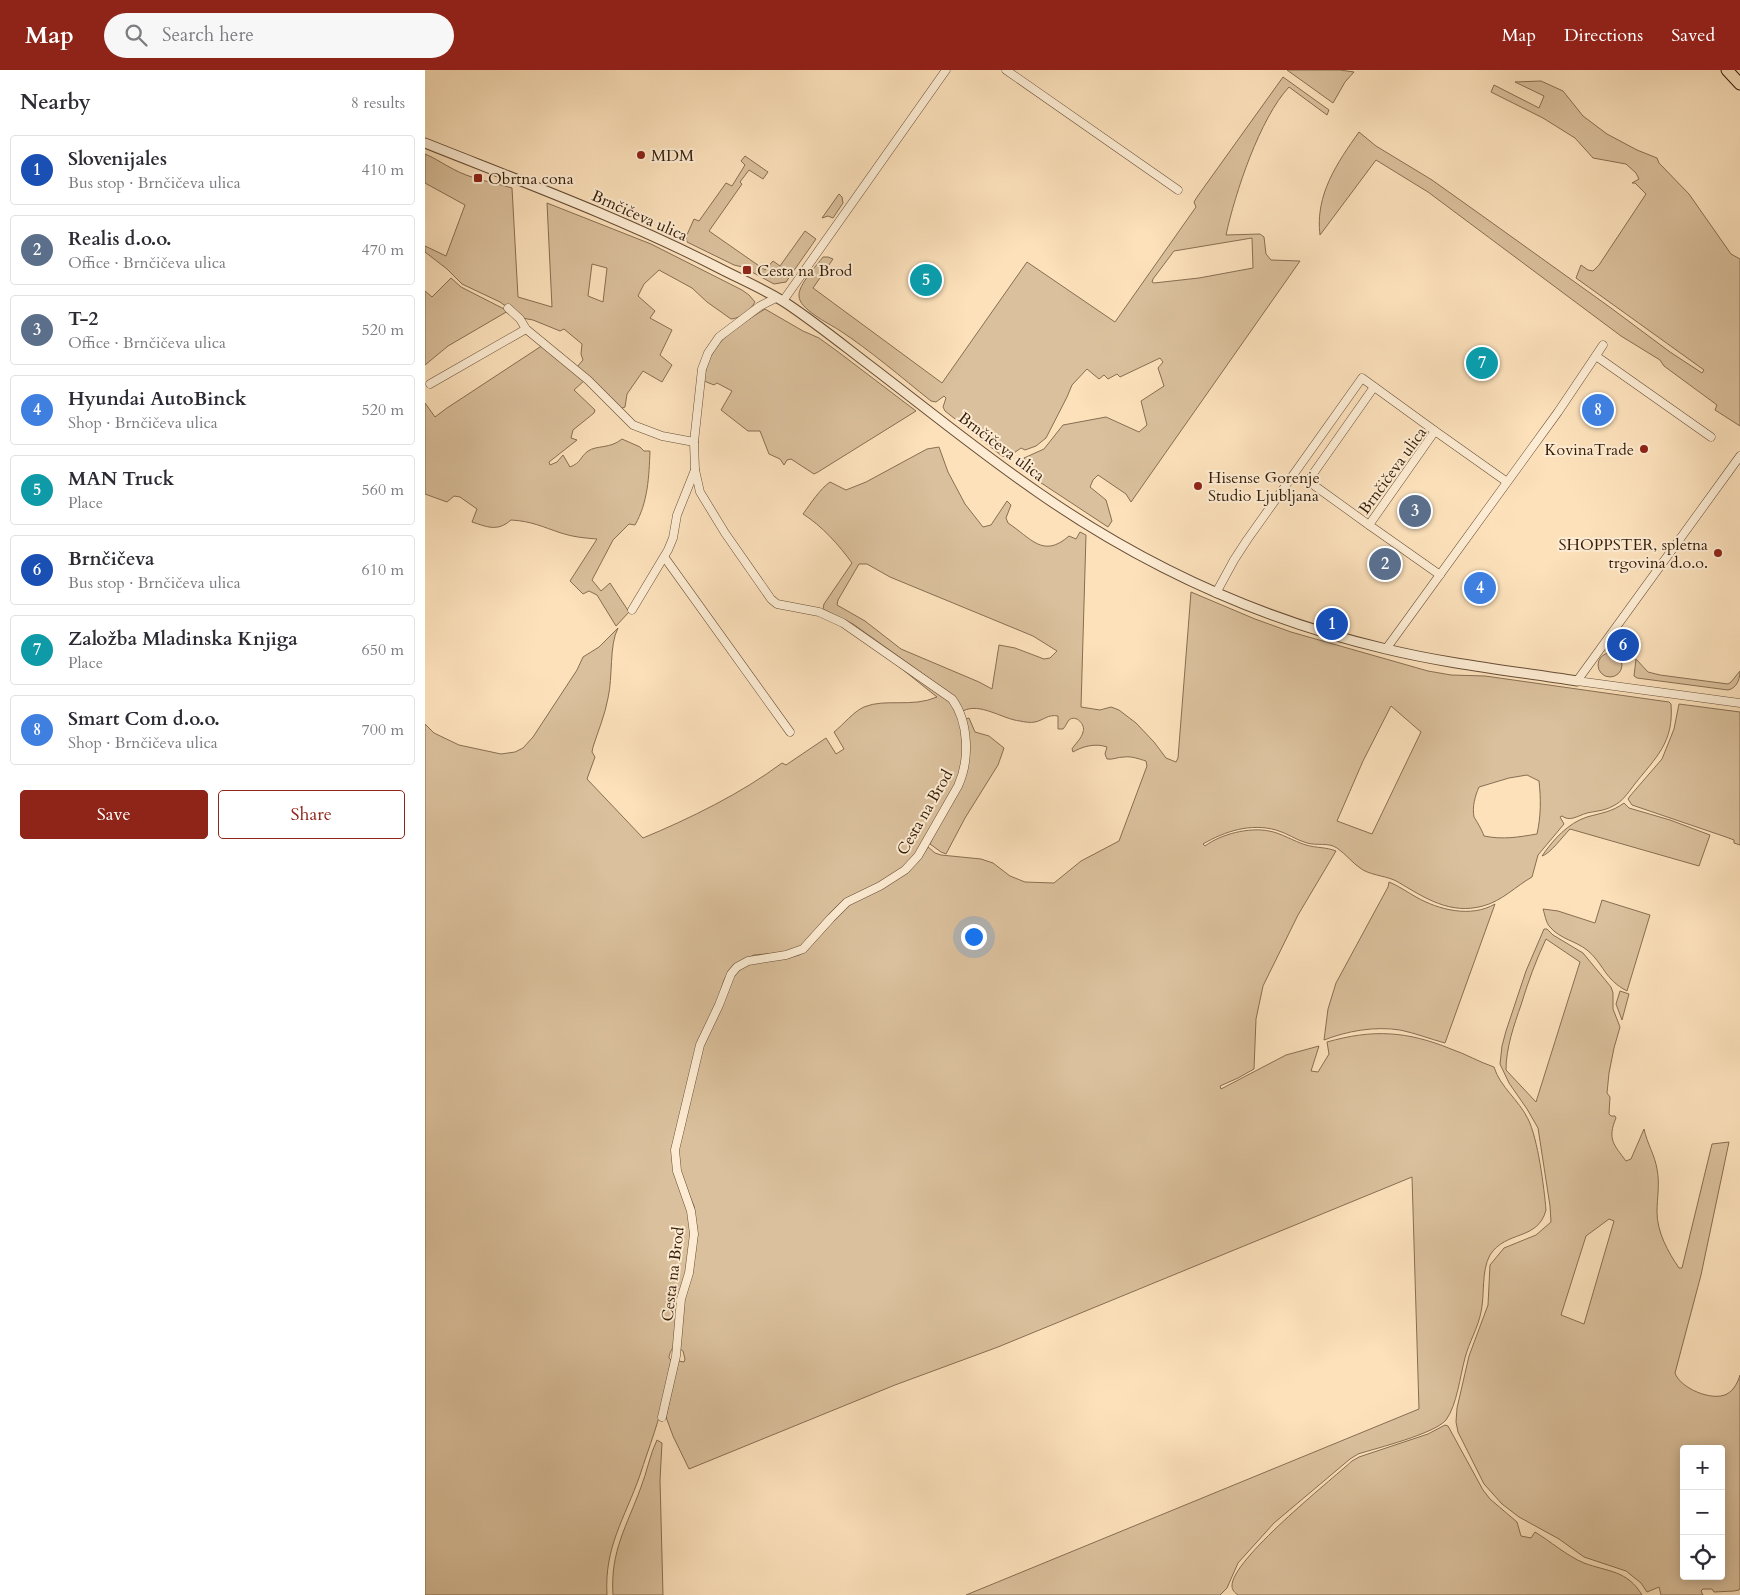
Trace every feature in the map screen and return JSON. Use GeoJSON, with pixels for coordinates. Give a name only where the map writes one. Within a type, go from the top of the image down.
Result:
{"type":"FeatureCollection","features":[{"type":"Feature","properties":{"kind":"main road"},"geometry":{"type":"LineString","coordinates":[[1727,70],[1740,84]]}},
{"type":"Feature","properties":{"kind":"street"},"geometry":{"type":"LineString","coordinates":[[780,300],[946,70]]}},
{"type":"Feature","properties":{"kind":"street"},"geometry":{"type":"LineString","coordinates":[[1006,70],[1178,190]]}},
{"type":"Feature","properties":{"kind":"street","name":"Brnčičeva ulica"},"geometry":{"type":"LineString","coordinates":[[425,143],[678,247],[780,300],[824,330],[1001,466],[1041,494],[1108,538],[1159,566],[1217,593],[1309,628],[1418,656],[1740,703]]}},
{"type":"Feature","properties":{"kind":"street","name":"Cesta na Brod"},"geometry":{"type":"LineString","coordinates":[[662,1418],[676,1356],[681,1299],[689,1273],[694,1234],[691,1211],[677,1171],[675,1150],[700,1045],[729,979],[737,967],[748,961],[786,955],[803,949],[847,902],[897,876],[912,864],[926,843],[962,778],[965,758],[963,724],[957,706],[946,694],[843,622],[819,612],[777,604],[771,599],[725,533],[700,492],[695,470],[693,442],[702,369],[708,353],[719,337],[760,306],[780,300]]}},
{"type":"Feature","properties":{"kind":"street"},"geometry":{"type":"LineString","coordinates":[[508,308],[520,319],[527,329],[588,380],[633,425],[662,436],[693,442]]}},
{"type":"Feature","properties":{"kind":"street"},"geometry":{"type":"LineString","coordinates":[[430,384],[527,329]]}},
{"type":"Feature","properties":{"kind":"street"},"geometry":{"type":"LineString","coordinates":[[1386,649],[1603,345]]}},
{"type":"Feature","properties":{"kind":"street"},"geometry":{"type":"LineString","coordinates":[[1596,356],[1711,437]]}},
{"type":"Feature","properties":{"kind":"street"},"geometry":{"type":"LineString","coordinates":[[1217,593],[1247,540],[1361,378],[1435,431]]}},
{"type":"Feature","properties":{"kind":"street"},"geometry":{"type":"LineString","coordinates":[[1369,525],[1308,481],[1374,387]]}},
{"type":"Feature","properties":{"kind":"street","name":"Brnčičeva ulica"},"geometry":{"type":"LineString","coordinates":[[1440,575],[1369,525],[1435,431],[1507,482]]}},
{"type":"Feature","properties":{"kind":"street"},"geometry":{"type":"LineString","coordinates":[[1577,680],[1740,456]]}},
{"type":"Feature","properties":{"kind":"street"},"geometry":{"type":"LineString","coordinates":[[632,610],[665,558],[673,538],[680,505],[695,470]]}},
{"type":"Feature","properties":{"kind":"street"},"geometry":{"type":"LineString","coordinates":[[665,558],[790,732]]}},
{"type":"Feature","properties":{"kind":"shaded area"},"geometry":{"type":"Polygon","coordinates":[[[1287,70],[1340,70],[1354,72],[1345,82],[1333,103],[1287,70]]]}},
{"type":"Feature","properties":{"kind":"shaded area"},"geometry":{"type":"Polygon","coordinates":[[[1283,77],[1329,110],[1327,115],[1289,87],[1268,117],[1242,178],[1226,235],[1260,234],[1264,237],[1266,254],[1271,260],[1300,261],[1131,502],[1126,494],[1098,475],[1093,480],[1090,487],[1106,500],[1112,521],[1108,527],[1020,469],[1017,463],[1020,464],[1022,460],[1025,460],[1024,458],[1044,449],[1063,425],[1106,417],[1139,432],[1147,425],[1141,401],[1164,386],[1158,368],[1163,362],[1160,358],[1120,377],[1117,374],[1108,379],[1104,375],[1099,379],[1087,369],[1072,385],[1046,438],[1036,446],[1025,450],[1021,448],[1008,457],[1002,456],[945,411],[943,407],[946,398],[944,396],[936,402],[931,401],[863,347],[809,311],[800,301],[799,291],[801,286],[823,257],[833,259],[813,288],[942,383],[1027,262],[1115,322],[1196,207],[1194,202],[1283,77]],[[1252,238],[1174,251],[1152,282],[1199,278],[1253,268],[1252,238]]]}},
{"type":"Feature","properties":{"kind":"shaded area"},"geometry":{"type":"Polygon","coordinates":[[[1541,81],[1563,91],[1583,116],[1607,134],[1657,158],[1659,163],[1689,194],[1731,254],[1740,259],[1740,426],[1715,410],[1717,405],[1664,366],[1660,360],[1621,336],[1428,192],[1376,160],[1320,235],[1319,220],[1324,193],[1329,180],[1359,132],[1376,146],[1432,180],[1670,352],[1702,373],[1704,370],[1576,278],[1581,265],[1593,271],[1599,265],[1646,194],[1635,183],[1632,183],[1639,179],[1636,173],[1626,164],[1593,158],[1575,138],[1543,118],[1491,92],[1494,85],[1539,108],[1544,96],[1515,82],[1541,81]]]}},
{"type":"Feature","properties":{"kind":"shaded area"},"geometry":{"type":"Polygon","coordinates":[[[425,154],[467,175],[512,188],[518,297],[552,307],[547,203],[651,244],[742,290],[755,302],[745,314],[731,319],[707,302],[692,288],[659,270],[644,284],[638,296],[655,311],[650,318],[672,330],[660,355],[672,365],[662,382],[643,371],[627,394],[625,407],[620,409],[577,367],[583,360],[581,354],[582,344],[564,329],[560,331],[533,320],[522,318],[500,302],[462,284],[447,269],[425,252],[425,246],[446,256],[465,205],[425,183],[425,154]],[[592,264],[588,296],[603,302],[607,268],[592,264]]]}},
{"type":"Feature","properties":{"kind":"shaded area"},"geometry":{"type":"Polygon","coordinates":[[[745,156],[768,172],[763,179],[749,170],[740,182],[742,184],[709,231],[765,270],[773,261],[780,266],[805,231],[816,239],[786,282],[774,284],[750,271],[751,269],[734,265],[687,242],[686,237],[694,219],[699,221],[726,183],[732,186],[745,165],[741,161],[745,156]]]}},
{"type":"Feature","properties":{"kind":"shaded area"},"geometry":{"type":"Polygon","coordinates":[[[839,194],[842,197],[843,203],[833,218],[828,216],[822,218],[839,194]]]}},
{"type":"Feature","properties":{"kind":"shaded area"},"geometry":{"type":"Polygon","coordinates":[[[451,278],[461,287],[508,311],[448,346],[425,365],[425,291],[432,297],[451,278]]]}},
{"type":"Feature","properties":{"kind":"shaded area"},"geometry":{"type":"Polygon","coordinates":[[[765,309],[819,338],[916,411],[814,474],[791,459],[787,460],[784,465],[780,459],[769,454],[760,431],[748,431],[721,410],[732,391],[717,383],[714,385],[704,381],[711,356],[717,346],[743,323],[765,309]]]}},
{"type":"Feature","properties":{"kind":"shaded area"},"geometry":{"type":"Polygon","coordinates":[[[543,345],[585,380],[574,390],[595,410],[594,413],[573,430],[571,438],[577,440],[549,462],[550,465],[557,462],[563,455],[570,467],[577,463],[588,451],[613,444],[622,439],[640,447],[644,451],[650,451],[647,489],[643,507],[635,525],[629,524],[613,540],[592,580],[601,591],[610,583],[629,612],[616,626],[597,595],[589,591],[583,594],[570,581],[597,539],[583,538],[511,520],[497,527],[483,525],[472,522],[477,509],[460,497],[454,496],[447,502],[425,494],[425,403],[435,417],[543,345]]]}},
{"type":"Feature","properties":{"kind":"shaded area"},"geometry":{"type":"Polygon","coordinates":[[[939,447],[948,472],[965,504],[983,527],[991,525],[1007,501],[1011,505],[1006,518],[1008,523],[1037,544],[1052,546],[1069,536],[1076,539],[1080,532],[1086,535],[1081,707],[1100,710],[1111,707],[1119,710],[1136,723],[1166,758],[1176,762],[1178,758],[1191,592],[1291,632],[1428,671],[1451,675],[1485,676],[1669,702],[1671,704],[1670,729],[1662,749],[1625,797],[1606,809],[1577,817],[1560,817],[1564,824],[1538,855],[1532,877],[1490,904],[1471,908],[1449,907],[1428,899],[1394,880],[1363,870],[1334,846],[1307,843],[1267,828],[1238,829],[1220,835],[1203,844],[1205,846],[1219,838],[1235,833],[1261,830],[1278,833],[1306,845],[1336,851],[1298,915],[1263,986],[1256,1019],[1254,1069],[1220,1086],[1221,1089],[1286,1055],[1319,1046],[1311,1071],[1318,1072],[1329,1054],[1327,1042],[1360,1035],[1405,1035],[1420,1038],[1457,1051],[1494,1067],[1501,1081],[1528,1119],[1538,1151],[1546,1210],[1542,1220],[1536,1227],[1504,1242],[1497,1247],[1487,1261],[1480,1318],[1463,1365],[1453,1407],[1446,1420],[1440,1425],[1418,1435],[1358,1454],[1350,1459],[1274,1523],[1238,1563],[1227,1588],[1220,1595],[966,1595],[1419,1409],[1412,1177],[998,1347],[895,1385],[689,1469],[666,1417],[678,1361],[684,1362],[685,1359],[683,1351],[680,1349],[684,1299],[697,1232],[694,1206],[679,1172],[677,1153],[704,1039],[719,1014],[733,976],[747,964],[784,959],[806,951],[831,921],[849,904],[911,869],[928,847],[941,855],[981,859],[993,863],[1010,876],[1025,882],[1054,883],[1081,861],[1119,841],[1147,766],[1146,761],[1133,757],[1107,759],[1105,754],[1107,747],[1098,745],[1081,748],[1073,752],[1072,749],[1084,729],[1080,721],[1075,718],[1069,720],[1063,729],[1058,729],[1058,716],[1030,722],[1013,720],[977,708],[963,711],[956,699],[940,686],[853,624],[823,609],[824,604],[852,563],[830,536],[803,514],[819,492],[830,482],[846,490],[866,482],[927,449],[939,447]],[[859,564],[837,605],[865,621],[901,649],[992,689],[999,645],[1015,648],[1044,659],[1050,658],[1057,651],[1033,636],[890,577],[867,564],[859,564]],[[1391,706],[1363,761],[1337,821],[1372,834],[1421,732],[1391,706]],[[1527,775],[1479,787],[1473,813],[1484,836],[1504,838],[1537,834],[1540,808],[1539,781],[1527,775]]]}},
{"type":"Feature","properties":{"kind":"shaded area"},"geometry":{"type":"Polygon","coordinates":[[[618,628],[613,643],[608,698],[593,747],[592,752],[595,757],[587,779],[643,838],[697,814],[733,795],[782,763],[786,765],[826,738],[836,754],[844,749],[834,732],[852,715],[864,707],[881,703],[918,702],[937,697],[897,665],[953,704],[960,719],[964,754],[958,779],[919,850],[906,865],[884,881],[842,902],[833,910],[805,945],[789,952],[754,955],[743,960],[728,973],[724,980],[673,1144],[688,1210],[691,1239],[675,1343],[669,1356],[671,1360],[667,1386],[658,1422],[640,1475],[612,1547],[607,1578],[607,1595],[425,1595],[425,724],[434,733],[459,745],[501,754],[515,752],[523,748],[533,737],[577,670],[583,657],[599,647],[618,628]]]}},
{"type":"Feature","properties":{"kind":"shaded area"},"geometry":{"type":"Polygon","coordinates":[[[1610,653],[1619,656],[1622,665],[1619,674],[1610,677],[1601,674],[1598,665],[1601,656],[1610,653]]]}},
{"type":"Feature","properties":{"kind":"shaded area"},"geometry":{"type":"Polygon","coordinates":[[[1636,659],[1648,672],[1728,684],[1740,671],[1736,685],[1728,690],[1637,678],[1634,676],[1636,659]]]}},
{"type":"Feature","properties":{"kind":"shaded area"},"geometry":{"type":"Polygon","coordinates":[[[1679,704],[1740,712],[1740,845],[1726,837],[1632,805],[1628,799],[1662,759],[1674,729],[1679,704]]]}},
{"type":"Feature","properties":{"kind":"shaded area"},"geometry":{"type":"Polygon","coordinates":[[[969,718],[975,732],[989,736],[1004,748],[998,765],[965,818],[946,854],[930,844],[941,819],[963,782],[965,719],[969,718]]]}},
{"type":"Feature","properties":{"kind":"shaded area"},"geometry":{"type":"Polygon","coordinates":[[[1624,803],[1629,808],[1670,820],[1710,835],[1699,866],[1570,829],[1553,848],[1542,856],[1556,838],[1573,823],[1611,810],[1624,803]]]}},
{"type":"Feature","properties":{"kind":"shaded area"},"geometry":{"type":"Polygon","coordinates":[[[1389,882],[1425,902],[1445,909],[1476,911],[1495,904],[1445,1043],[1406,1031],[1391,1029],[1371,1029],[1352,1032],[1324,1040],[1328,1009],[1336,983],[1389,882]]]}},
{"type":"Feature","properties":{"kind":"shaded area"},"geometry":{"type":"Polygon","coordinates":[[[1602,900],[1650,915],[1627,991],[1613,982],[1593,955],[1587,950],[1554,931],[1547,923],[1543,909],[1558,911],[1595,923],[1602,900]]]}},
{"type":"Feature","properties":{"kind":"shaded area"},"geometry":{"type":"Polygon","coordinates":[[[1544,929],[1547,929],[1553,935],[1583,953],[1611,987],[1613,1009],[1620,1027],[1609,1073],[1607,1093],[1610,1097],[1609,1114],[1616,1118],[1612,1137],[1626,1161],[1631,1159],[1644,1129],[1655,1159],[1658,1175],[1657,1219],[1659,1227],[1667,1249],[1679,1268],[1682,1268],[1712,1144],[1729,1142],[1701,1275],[1675,1373],[1683,1384],[1697,1392],[1713,1396],[1727,1394],[1735,1386],[1740,1375],[1739,1590],[1714,1592],[1712,1589],[1703,1589],[1701,1591],[1703,1595],[1661,1595],[1659,1587],[1647,1592],[1641,1583],[1626,1571],[1584,1557],[1559,1539],[1519,1517],[1502,1504],[1484,1484],[1458,1432],[1456,1422],[1457,1408],[1469,1356],[1488,1305],[1490,1265],[1504,1248],[1536,1235],[1551,1222],[1538,1128],[1509,1083],[1500,1064],[1506,1031],[1526,971],[1544,929]],[[1546,939],[1532,971],[1516,1020],[1509,1045],[1506,1070],[1536,1102],[1580,962],[1546,939]],[[1609,1219],[1586,1236],[1561,1315],[1584,1324],[1614,1221],[1609,1219]]]}},
{"type":"Feature","properties":{"kind":"shaded area"},"geometry":{"type":"Polygon","coordinates":[[[1620,991],[1629,994],[1622,1020],[1616,1004],[1620,991]]]}},
{"type":"Feature","properties":{"kind":"shaded area"},"geometry":{"type":"Polygon","coordinates":[[[1445,1425],[1448,1426],[1483,1490],[1490,1499],[1517,1522],[1521,1536],[1531,1538],[1535,1532],[1584,1563],[1623,1576],[1642,1595],[1238,1595],[1234,1591],[1232,1586],[1236,1574],[1247,1558],[1283,1521],[1352,1461],[1428,1434],[1445,1425]]]}},
{"type":"Feature","properties":{"kind":"shaded area"},"geometry":{"type":"Polygon","coordinates":[[[657,1440],[662,1443],[660,1480],[663,1595],[613,1595],[614,1565],[617,1552],[657,1440]]]}},
{"type":"Feature","properties":{"kind":"place","name":"MDM"},"geometry":{"type":"Point","coordinates":[641,155]}},
{"type":"Feature","properties":{"kind":"place","name":"Obrtna cona"},"geometry":{"type":"Point","coordinates":[478,178]}},
{"type":"Feature","properties":{"kind":"place","name":"Cesta na Brod"},"geometry":{"type":"Point","coordinates":[747,270]}},
{"type":"Feature","properties":{"kind":"place","name":"MAN Truck"},"geometry":{"type":"Point","coordinates":[926,280]}},
{"type":"Feature","properties":{"kind":"place","name":"Založba Mladinska Knjiga"},"geometry":{"type":"Point","coordinates":[1482,363]}},
{"type":"Feature","properties":{"kind":"place","name":"Smart Com d.o.o."},"geometry":{"type":"Point","coordinates":[1598,410]}},
{"type":"Feature","properties":{"kind":"place","name":"KovinaTrade"},"geometry":{"type":"Point","coordinates":[1644,449]}},
{"type":"Feature","properties":{"kind":"place","name":"Hisense Gorenje Studio Ljubljana"},"geometry":{"type":"Point","coordinates":[1198,486]}},
{"type":"Feature","properties":{"kind":"place","name":"T-2"},"geometry":{"type":"Point","coordinates":[1415,511]}},
{"type":"Feature","properties":{"kind":"place","name":"SHOPPSTER, spletna trgovina d.o.o."},"geometry":{"type":"Point","coordinates":[1718,553]}},
{"type":"Feature","properties":{"kind":"place","name":"Realis d.o.o."},"geometry":{"type":"Point","coordinates":[1385,564]}},
{"type":"Feature","properties":{"kind":"place","name":"Hyundai AutoBinck"},"geometry":{"type":"Point","coordinates":[1480,588]}},
{"type":"Feature","properties":{"kind":"place","name":"Slovenijales"},"geometry":{"type":"Point","coordinates":[1332,624]}},
{"type":"Feature","properties":{"kind":"place","name":"Brnčičeva"},"geometry":{"type":"Point","coordinates":[1623,645]}}]}
